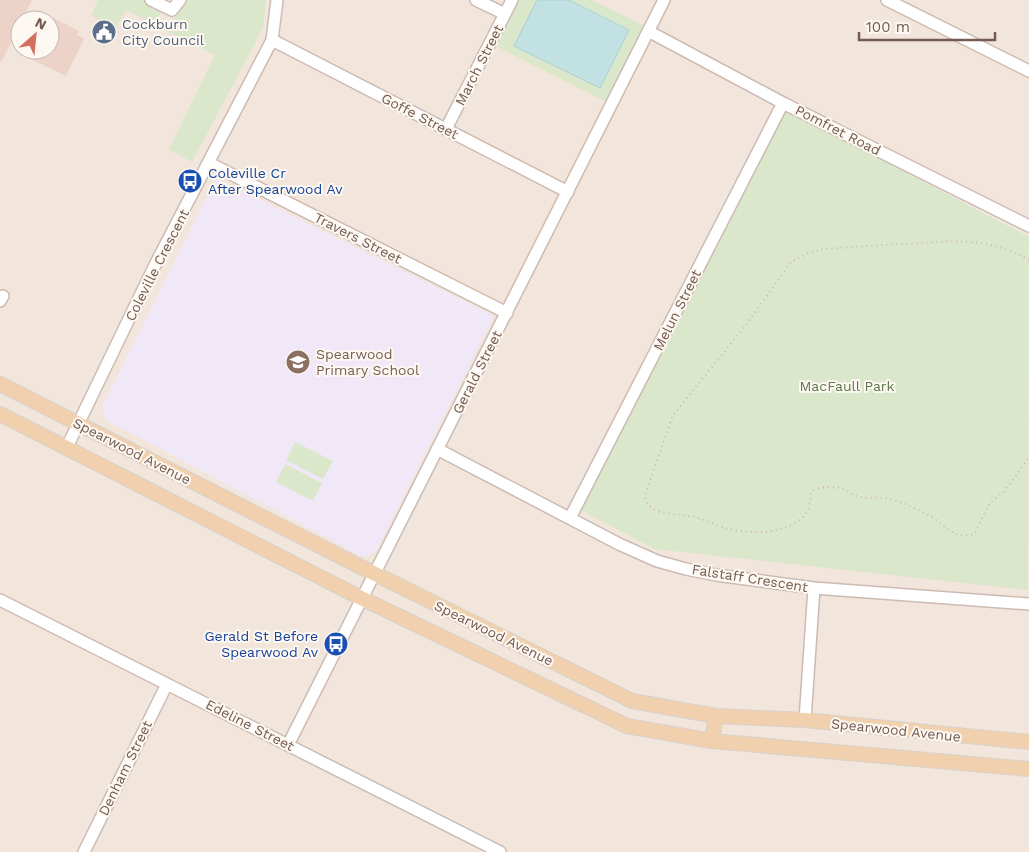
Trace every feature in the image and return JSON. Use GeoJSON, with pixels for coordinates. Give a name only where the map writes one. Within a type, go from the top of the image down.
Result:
{"type":"FeatureCollection","features":[{"type":"Feature","properties":{"kind":"main road","name":"Spearwood Avenue"},"geometry":{"type":"LineString","coordinates":[[0,384],[632,701],[716,716],[805,720],[1029,742]]}},
{"type":"Feature","properties":{"kind":"main road","name":"Spearwood Avenue"},"geometry":{"type":"LineString","coordinates":[[0,414],[363,599],[627,726],[712,741],[1029,769]]}},
{"type":"Feature","properties":{"kind":"main road"},"geometry":{"type":"LineString","coordinates":[[712,741],[716,716]]}},
{"type":"Feature","properties":{"kind":"street"},"geometry":{"type":"LineString","coordinates":[[151,0],[172,10],[180,0]]}},
{"type":"Feature","properties":{"kind":"street","name":"Coleville Crescent"},"geometry":{"type":"LineString","coordinates":[[67,447],[156,263],[272,40],[277,0]]}},
{"type":"Feature","properties":{"kind":"street"},"geometry":{"type":"LineString","coordinates":[[476,0],[505,14]]}},
{"type":"Feature","properties":{"kind":"street","name":"March Street"},"geometry":{"type":"LineString","coordinates":[[446,129],[512,0]]}},
{"type":"Feature","properties":{"kind":"street","name":"Gerald Street"},"geometry":{"type":"LineString","coordinates":[[288,745],[376,574],[437,449],[664,0]]}},
{"type":"Feature","properties":{"kind":"street"},"geometry":{"type":"LineString","coordinates":[[887,0],[1029,71]]}},
{"type":"Feature","properties":{"kind":"street","name":"Pomfret Road"},"geometry":{"type":"LineString","coordinates":[[648,31],[783,102],[1029,226]]}},
{"type":"Feature","properties":{"kind":"street","name":"Goffe Street"},"geometry":{"type":"LineString","coordinates":[[272,40],[568,192]]}},
{"type":"Feature","properties":{"kind":"street","name":"Melun Street"},"geometry":{"type":"LineString","coordinates":[[570,518],[783,102]]}},
{"type":"Feature","properties":{"kind":"street","name":"Travers Street"},"geometry":{"type":"LineString","coordinates":[[209,163],[507,313]]}},
{"type":"Feature","properties":{"kind":"street","name":"Falstaff Crescent"},"geometry":{"type":"LineString","coordinates":[[437,449],[619,544],[667,563],[716,575],[814,588],[1029,604]]}},
{"type":"Feature","properties":{"kind":"street"},"geometry":{"type":"LineString","coordinates":[[805,720],[814,588]]}},
{"type":"Feature","properties":{"kind":"street","name":"Edeline Street"},"geometry":{"type":"LineString","coordinates":[[0,600],[500,852]]}},
{"type":"Feature","properties":{"kind":"street","name":"Denham Street"},"geometry":{"type":"LineString","coordinates":[[84,852],[167,684]]}},
{"type":"Feature","properties":{"kind":"path"},"geometry":{"type":"LineString","coordinates":[[1029,260],[1019,254],[982,242],[959,240],[824,249],[791,262],[746,325],[673,415],[645,499],[652,509],[660,512],[689,516],[742,531],[766,532],[790,526],[808,512],[812,491],[817,488],[842,489],[856,496],[885,498],[897,501],[935,518],[943,526],[956,534],[967,537],[974,534],[990,503],[1007,487],[1029,457]]}},
{"type":"Feature","properties":{"kind":"shaded area"},"geometry":{"type":"Polygon","coordinates":[[[0,0],[1029,0],[1029,852],[0,852],[0,0]]]}},
{"type":"Feature","properties":{"kind":"shaded area","name":"Spearwood Primary School"},"geometry":{"type":"Polygon","coordinates":[[[216,178],[494,316],[376,552],[363,557],[106,420],[102,407],[216,178]]]}},
{"type":"Feature","properties":{"kind":"green space"},"geometry":{"type":"Polygon","coordinates":[[[98,0],[148,0],[162,11],[153,24],[126,10],[116,28],[91,16],[98,0]]]}},
{"type":"Feature","properties":{"kind":"green space"},"geometry":{"type":"Polygon","coordinates":[[[183,0],[266,0],[263,28],[192,162],[169,149],[215,55],[167,31],[183,0]]]}},
{"type":"Feature","properties":{"kind":"green space"},"geometry":{"type":"Polygon","coordinates":[[[516,0],[592,0],[647,27],[608,103],[493,45],[516,0]]]}},
{"type":"Feature","properties":{"kind":"green space","name":"MacFaull Park"},"geometry":{"type":"Polygon","coordinates":[[[784,108],[1029,237],[1028,590],[655,549],[580,510],[784,108]]]}},
{"type":"Feature","properties":{"kind":"green space"},"geometry":{"type":"Polygon","coordinates":[[[295,442],[333,461],[323,479],[286,460],[295,442]]]}},
{"type":"Feature","properties":{"kind":"green space"},"geometry":{"type":"Polygon","coordinates":[[[285,464],[322,483],[313,501],[276,482],[285,464]]]}},
{"type":"Feature","properties":{"kind":"water"},"geometry":{"type":"Polygon","coordinates":[[[537,0],[569,0],[629,30],[600,88],[514,46],[537,0]]]}},
{"type":"Feature","properties":{"kind":"building"},"geometry":{"type":"Polygon","coordinates":[[[0,0],[32,0],[27,10],[10,10],[10,45],[2,61],[0,61],[0,0]]]}},
{"type":"Feature","properties":{"kind":"building"},"geometry":{"type":"Polygon","coordinates":[[[60,22],[79,31],[77,35],[84,39],[66,76],[33,60],[60,60],[60,22]]]}},
{"type":"Feature","properties":{"kind":"place","name":"Cockburn City Council"},"geometry":{"type":"Point","coordinates":[104,32]}},
{"type":"Feature","properties":{"kind":"place","name":"Coleville Cr After Spearwood Av"},"geometry":{"type":"Point","coordinates":[190,181]}},
{"type":"Feature","properties":{"kind":"place","name":"Spearwood Primary School"},"geometry":{"type":"Point","coordinates":[298,362]}},
{"type":"Feature","properties":{"kind":"place","name":"Gerald St Before Spearwood Av"},"geometry":{"type":"Point","coordinates":[336,644]}}]}
